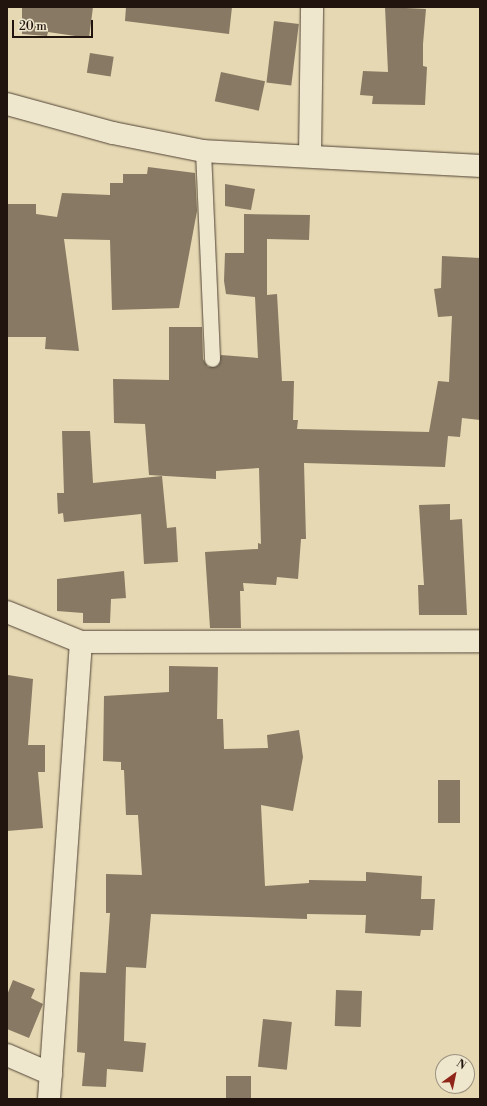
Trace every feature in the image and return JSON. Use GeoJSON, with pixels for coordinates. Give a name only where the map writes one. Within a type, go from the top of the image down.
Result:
{"type":"FeatureCollection","features":[{"type":"Feature","properties":{"kind":"street"},"geometry":{"type":"LineString","coordinates":[[310,156],[312,7]]}},
{"type":"Feature","properties":{"kind":"street"},"geometry":{"type":"LineString","coordinates":[[7,104],[113,133],[203,151],[480,166]]}},
{"type":"Feature","properties":{"kind":"street"},"geometry":{"type":"LineString","coordinates":[[7,612],[80,642],[480,641]]}},
{"type":"Feature","properties":{"kind":"street"},"geometry":{"type":"LineString","coordinates":[[49,1099],[80,642]]}},
{"type":"Feature","properties":{"kind":"street"},"geometry":{"type":"LineString","coordinates":[[7,1055],[51,1074]]}},
{"type":"Feature","properties":{"kind":"lane"},"geometry":{"type":"LineString","coordinates":[[203,151],[212,359]]}},
{"type":"Feature","properties":{"kind":"building"},"geometry":{"type":"Polygon","coordinates":[[[22,7],[93,7],[89,38],[48,32],[47,36],[22,34],[22,7]]]}},
{"type":"Feature","properties":{"kind":"building"},"geometry":{"type":"Polygon","coordinates":[[[126,7],[232,7],[229,34],[125,21],[126,7]]]}},
{"type":"Feature","properties":{"kind":"building"},"geometry":{"type":"Polygon","coordinates":[[[385,7],[426,9],[423,44],[423,66],[427,67],[425,105],[372,104],[373,96],[360,95],[363,71],[388,72],[385,7]]]}},
{"type":"Feature","properties":{"kind":"building"},"geometry":{"type":"Polygon","coordinates":[[[274,21],[299,24],[291,86],[266,83],[274,21]]]}},
{"type":"Feature","properties":{"kind":"building"},"geometry":{"type":"Polygon","coordinates":[[[90,53],[114,57],[111,77],[87,73],[90,53]]]}},
{"type":"Feature","properties":{"kind":"building"},"geometry":{"type":"Polygon","coordinates":[[[221,72],[265,81],[259,111],[215,101],[221,72]]]}},
{"type":"Feature","properties":{"kind":"building"},"geometry":{"type":"Polygon","coordinates":[[[148,167],[195,173],[197,211],[179,308],[112,310],[110,240],[64,239],[79,351],[45,349],[46,337],[7,337],[7,204],[36,204],[36,214],[57,217],[62,193],[110,195],[110,183],[123,183],[123,174],[147,174],[148,167]]]}},
{"type":"Feature","properties":{"kind":"building"},"geometry":{"type":"Polygon","coordinates":[[[225,184],[255,189],[251,210],[225,206],[225,184]]]}},
{"type":"Feature","properties":{"kind":"building"},"geometry":{"type":"Polygon","coordinates":[[[244,214],[310,215],[309,240],[267,239],[267,295],[277,294],[282,381],[294,381],[293,420],[298,420],[297,429],[429,432],[438,381],[449,382],[452,316],[438,317],[434,289],[441,288],[442,256],[480,258],[480,420],[462,418],[460,437],[448,436],[445,467],[304,463],[306,539],[301,539],[298,579],[277,577],[276,585],[243,583],[244,591],[240,591],[241,628],[210,628],[205,552],[258,549],[258,543],[261,544],[259,468],[216,471],[216,479],[149,475],[145,424],[114,423],[113,379],[169,380],[169,327],[202,327],[203,359],[208,367],[217,366],[221,355],[258,358],[255,297],[226,294],[224,281],[225,253],[244,253],[244,214]]]}},
{"type":"Feature","properties":{"kind":"building"},"geometry":{"type":"Polygon","coordinates":[[[62,431],[90,431],[93,483],[162,476],[167,528],[176,527],[178,562],[144,564],[141,514],[64,522],[63,513],[58,514],[57,493],[64,493],[62,431]]]}},
{"type":"Feature","properties":{"kind":"building"},"geometry":{"type":"Polygon","coordinates":[[[450,504],[450,520],[462,519],[467,615],[419,615],[418,585],[424,585],[419,505],[450,504]]]}},
{"type":"Feature","properties":{"kind":"building"},"geometry":{"type":"Polygon","coordinates":[[[124,571],[126,598],[111,599],[110,623],[83,623],[83,613],[57,611],[57,579],[124,571]]]}},
{"type":"Feature","properties":{"kind":"building"},"geometry":{"type":"Polygon","coordinates":[[[169,666],[218,667],[217,719],[223,719],[224,749],[268,748],[267,735],[299,730],[303,757],[293,811],[261,805],[265,886],[309,883],[309,880],[366,881],[366,872],[422,876],[421,899],[435,899],[433,930],[421,930],[420,936],[365,933],[366,915],[307,914],[307,919],[151,914],[146,968],[126,967],[124,1041],[146,1043],[143,1072],[107,1069],[106,1087],[82,1086],[85,1053],[77,1052],[80,972],[106,973],[110,913],[106,913],[106,874],[142,875],[138,815],[126,815],[124,770],[121,770],[121,762],[103,761],[104,696],[169,692],[169,666]]]}},
{"type":"Feature","properties":{"kind":"building"},"geometry":{"type":"Polygon","coordinates":[[[8,675],[33,679],[28,745],[45,745],[45,772],[38,772],[43,828],[7,831],[8,675]]]}},
{"type":"Feature","properties":{"kind":"building"},"geometry":{"type":"Polygon","coordinates":[[[438,780],[460,780],[460,823],[438,823],[438,780]]]}},
{"type":"Feature","properties":{"kind":"building"},"geometry":{"type":"Polygon","coordinates":[[[13,980],[35,989],[31,998],[43,1004],[29,1038],[7,1029],[7,995],[13,980]]]}},
{"type":"Feature","properties":{"kind":"building"},"geometry":{"type":"Polygon","coordinates":[[[336,990],[362,991],[361,1027],[335,1026],[336,990]]]}},
{"type":"Feature","properties":{"kind":"building"},"geometry":{"type":"Polygon","coordinates":[[[263,1019],[292,1022],[287,1070],[258,1067],[263,1019]]]}},
{"type":"Feature","properties":{"kind":"building"},"geometry":{"type":"Polygon","coordinates":[[[226,1076],[251,1076],[251,1099],[226,1099],[226,1076]]]}}]}
